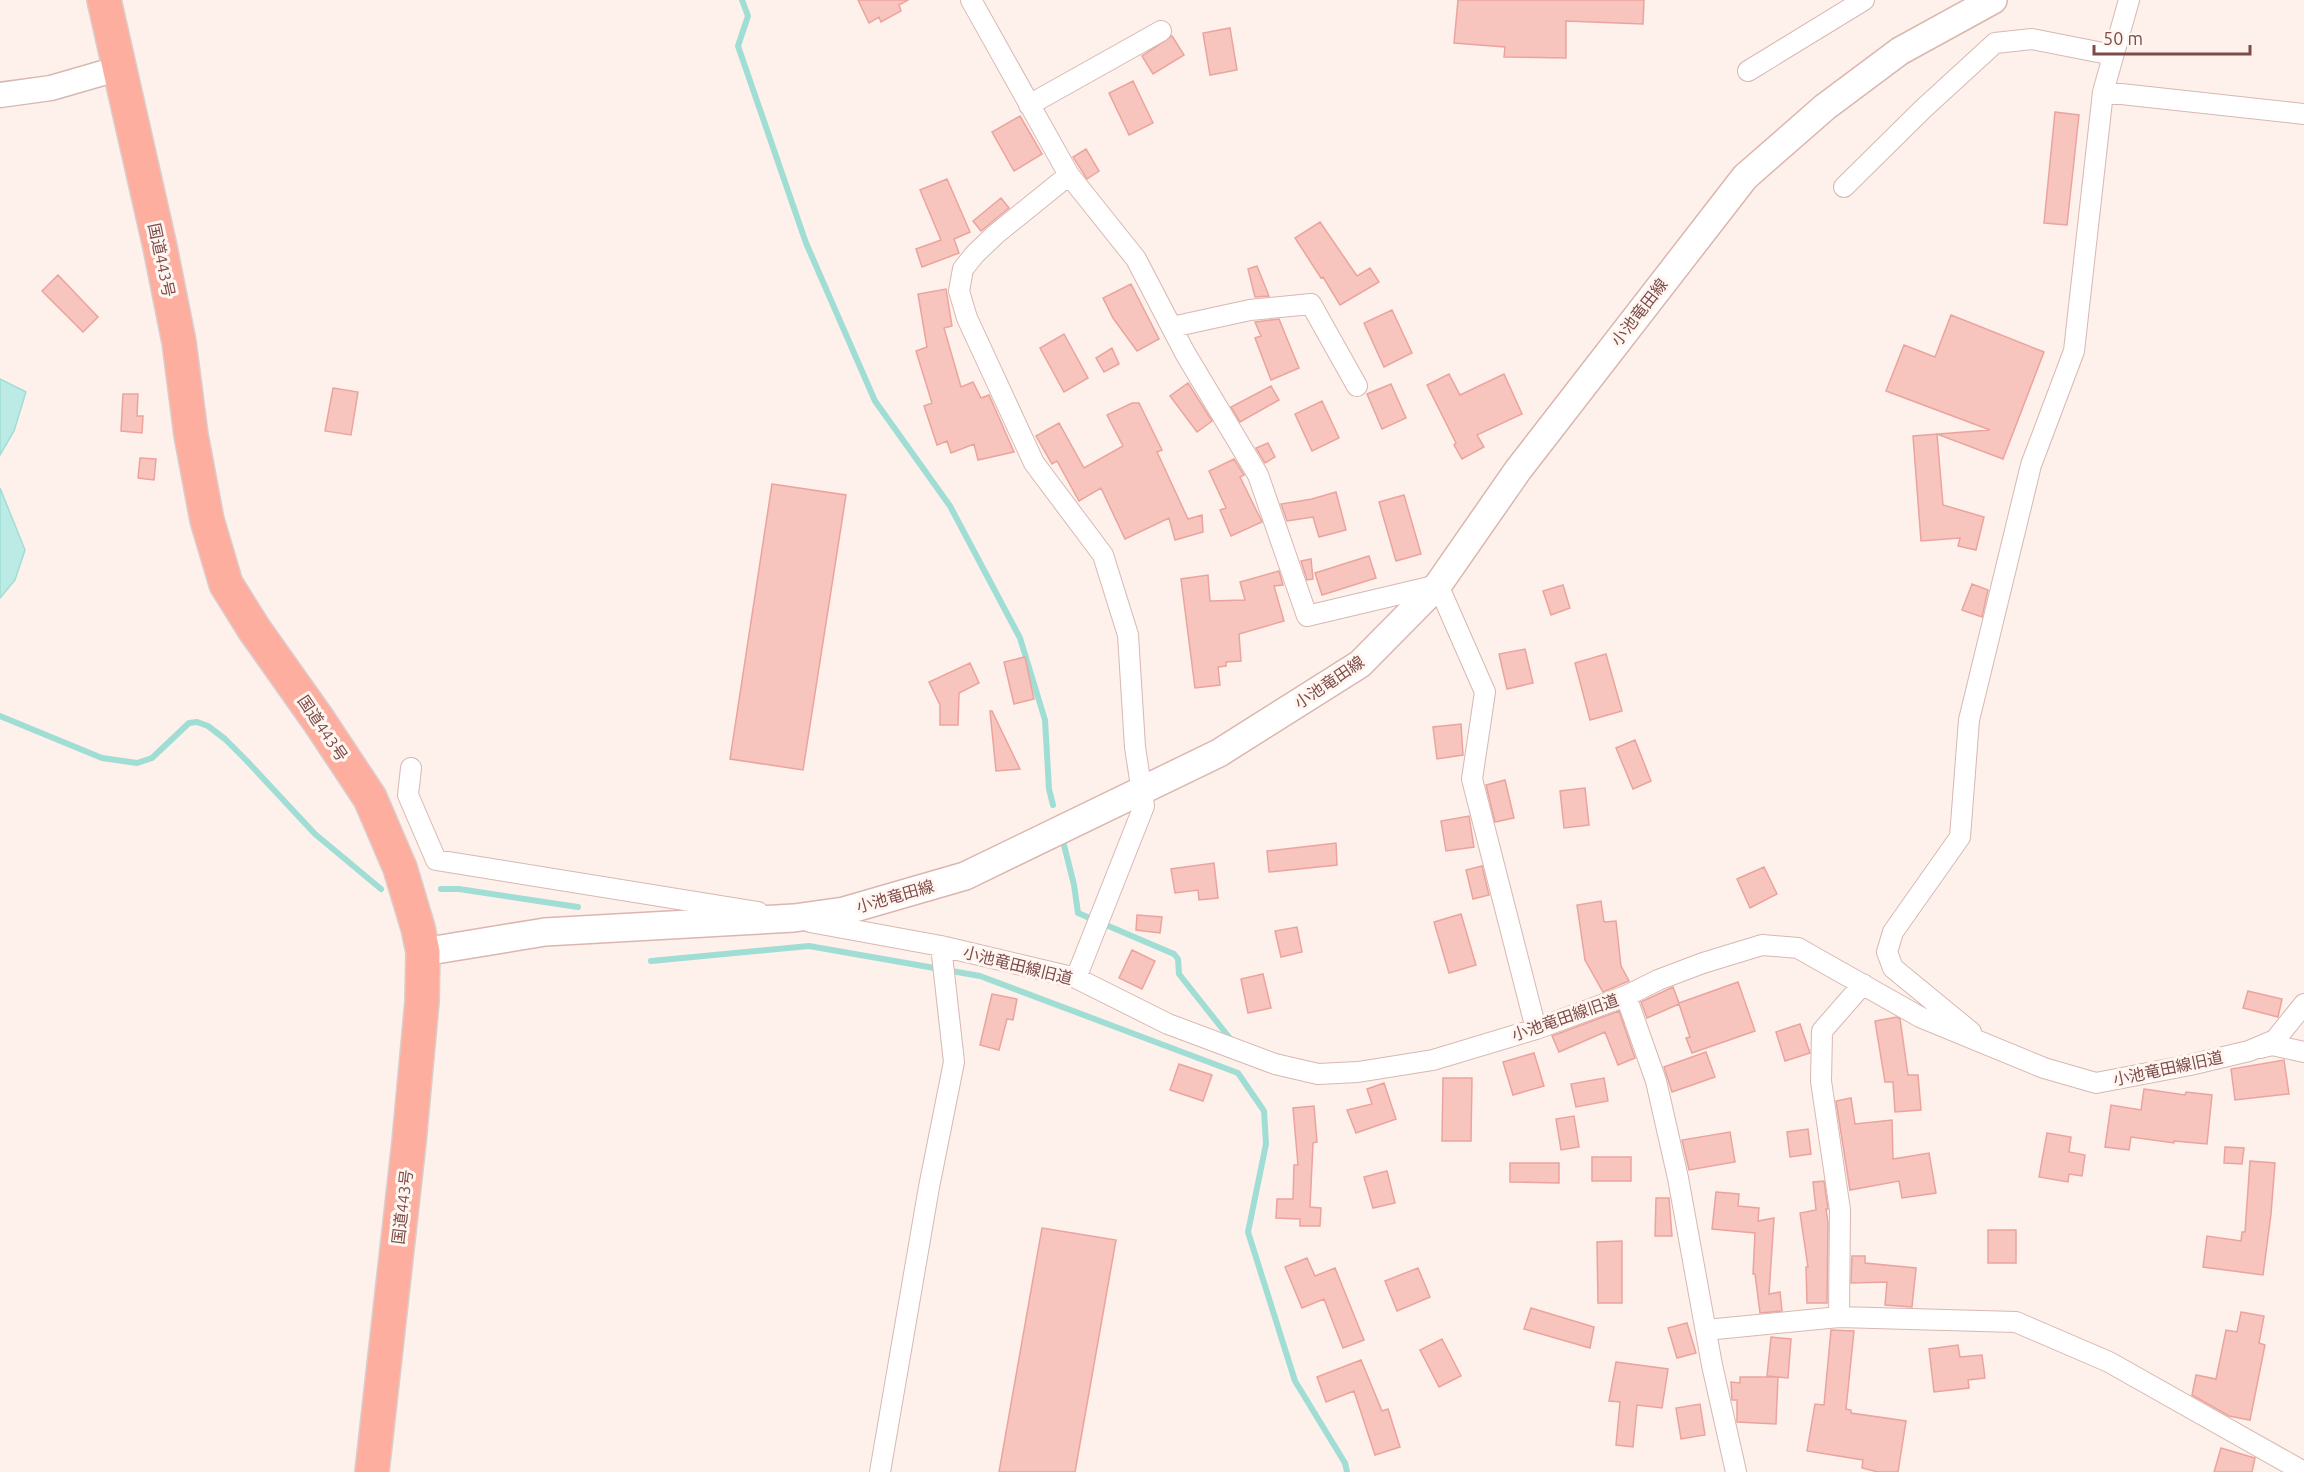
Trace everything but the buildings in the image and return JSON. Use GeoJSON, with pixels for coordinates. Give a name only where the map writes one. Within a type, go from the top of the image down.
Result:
{"type":"FeatureCollection","features":[{"type":"Feature","properties":{"kind":"highway","name":"国道443号"},"geometry":{"type":"LineString","coordinates":[[104,0],[162,257],[207,520],[226,584],[254,629],[370,798],[399,868],[423,952],[422,1002],[410,1142],[372,1472]]}},
{"type":"Feature","properties":{"kind":"main road","name":"小池竜田線"},"geometry":{"type":"LineString","coordinates":[[423,952],[545,932],[794,918],[844,911],[965,876],[1219,753],[1360,664],[1438,585],[1518,470],[1745,177],[1826,107],[1900,51],[1993,0]]}},
{"type":"Feature","properties":{"kind":"street"},"geometry":{"type":"LineString","coordinates":[[972,0],[1069,176],[1136,259],[1172,327],[1258,475],[1306,616],[1438,585],[1485,692],[1472,779],[1536,1029]]}},
{"type":"Feature","properties":{"kind":"street"},"geometry":{"type":"LineString","coordinates":[[1748,70],[1864,0]]}},
{"type":"Feature","properties":{"kind":"street"},"geometry":{"type":"LineString","coordinates":[[1987,1045],[1893,968],[1887,952],[1893,932],[1960,837],[1969,720],[2031,465],[2074,351],[2103,92],[2129,0]]}},
{"type":"Feature","properties":{"kind":"street"},"geometry":{"type":"LineString","coordinates":[[1029,105],[1161,31]]}},
{"type":"Feature","properties":{"kind":"street"},"geometry":{"type":"LineString","coordinates":[[1844,187],[1995,42],[2032,39],[2113,55]]}},
{"type":"Feature","properties":{"kind":"street"},"geometry":{"type":"LineString","coordinates":[[0,95],[51,88],[120,68]]}},
{"type":"Feature","properties":{"kind":"street"},"geometry":{"type":"LineString","coordinates":[[2103,92],[2304,114]]}},
{"type":"Feature","properties":{"kind":"street"},"geometry":{"type":"LineString","coordinates":[[1069,176],[996,234],[975,254],[963,269],[959,291],[967,318],[1034,463],[1103,555],[1128,635],[1135,747],[1144,806],[1076,978]]}},
{"type":"Feature","properties":{"kind":"street"},"geometry":{"type":"LineString","coordinates":[[1172,327],[1250,310],[1311,304],[1356,386]]}},
{"type":"Feature","properties":{"kind":"street","name":"小池竜田線旧道"},"geometry":{"type":"LineString","coordinates":[[411,768],[408,795],[436,860],[794,918],[943,963],[1076,978],[1168,1024],[1275,1064],[1318,1074],[1358,1072],[1433,1059],[1536,1029],[1626,996],[1658,980],[1703,963],[1762,945],[1798,948],[1920,1017],[2044,1068],[2096,1083],[2249,1051],[2275,1040],[2304,1004]]}},
{"type":"Feature","properties":{"kind":"street"},"geometry":{"type":"LineString","coordinates":[[880,1472],[929,1187],[954,1062],[943,963]]}},
{"type":"Feature","properties":{"kind":"street"},"geometry":{"type":"LineString","coordinates":[[1839,1317],[1840,1210],[1821,1081],[1822,1031],[1863,984]]}},
{"type":"Feature","properties":{"kind":"street"},"geometry":{"type":"LineString","coordinates":[[1626,996],[1656,1082],[1678,1178],[1706,1330],[1736,1472]]}},
{"type":"Feature","properties":{"kind":"street"},"geometry":{"type":"LineString","coordinates":[[2249,1051],[2272,1045],[2304,1052]]}},
{"type":"Feature","properties":{"kind":"street"},"geometry":{"type":"LineString","coordinates":[[1706,1330],[1839,1317],[2016,1322],[2109,1362],[2304,1472]]}},
{"type":"Feature","properties":{"kind":"water"},"geometry":{"type":"Polygon","coordinates":[[[0,379],[26,392],[14,431],[0,455],[0,379]]]}},
{"type":"Feature","properties":{"kind":"water"},"geometry":{"type":"Polygon","coordinates":[[[0,488],[25,550],[15,580],[0,598],[0,488]]]}},
{"type":"Feature","properties":{"kind":"waterway"},"geometry":{"type":"LineString","coordinates":[[742,0],[748,16],[738,46],[806,243],[875,401],[950,506],[1020,638],[1045,720],[1049,789],[1053,805]]}},
{"type":"Feature","properties":{"kind":"waterway"},"geometry":{"type":"LineString","coordinates":[[0,716],[102,758],[137,763],[152,758],[189,723],[197,722],[208,726],[246,760],[315,834],[381,889]]}},
{"type":"Feature","properties":{"kind":"waterway"},"geometry":{"type":"LineString","coordinates":[[1064,845],[1078,913],[1174,954],[1178,959],[1179,974],[1232,1041]]}},
{"type":"Feature","properties":{"kind":"waterway"},"geometry":{"type":"LineString","coordinates":[[441,889],[459,889],[578,907]]}},
{"type":"Feature","properties":{"kind":"waterway"},"geometry":{"type":"LineString","coordinates":[[651,961],[809,946],[980,976],[1238,1073],[1264,1111],[1266,1144],[1248,1232],[1295,1381],[1345,1463],[1347,1472]]}}]}
